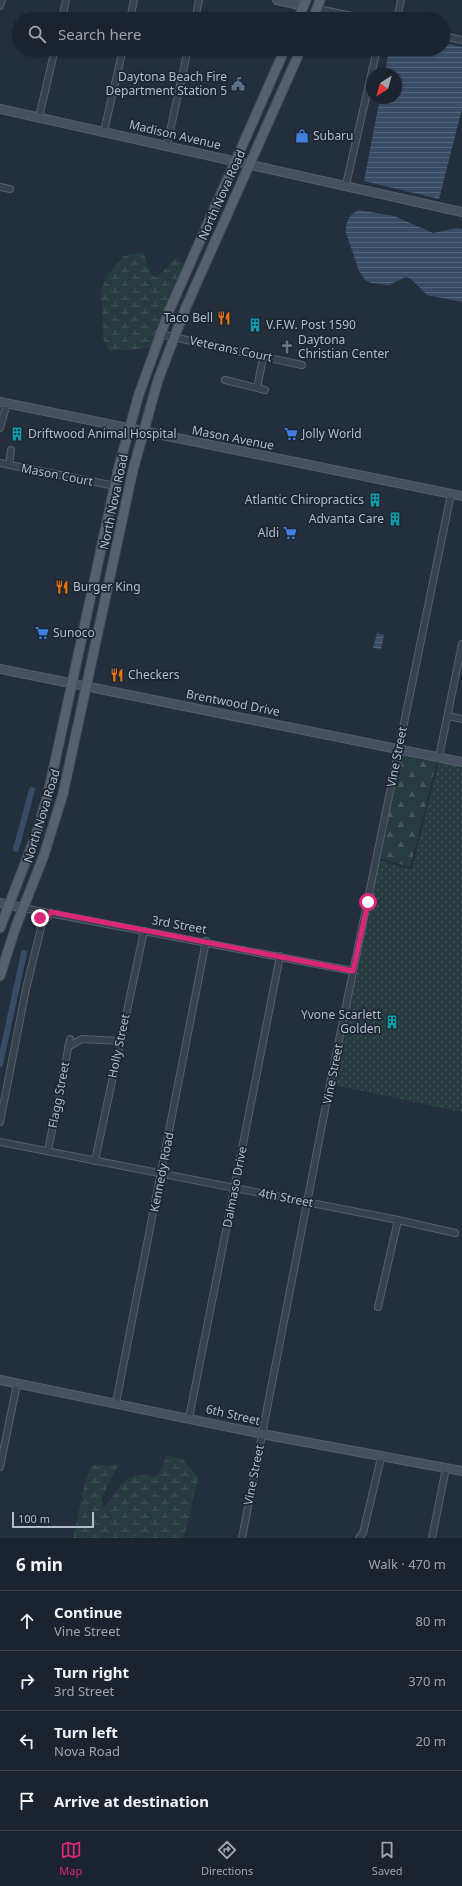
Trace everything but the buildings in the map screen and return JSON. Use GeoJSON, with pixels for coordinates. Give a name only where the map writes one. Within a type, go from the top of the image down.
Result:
{"type":"FeatureCollection","features":[{"type":"Feature","properties":{"kind":"main road"},"geometry":{"type":"LineString","coordinates":[[313,0],[319,4]]}},
{"type":"Feature","properties":{"kind":"main road","name":"North Nova Road"},"geometry":{"type":"LineString","coordinates":[[0,928],[4,904],[42,818],[55,769],[115,486],[128,429],[138,394],[159,334],[282,56]]}},
{"type":"Feature","properties":{"kind":"main road","name":"North Nova Road"},"geometry":{"type":"LineString","coordinates":[[0,976],[23,908],[43,858],[59,809],[72,758],[142,432],[174,337],[297,56]]}},
{"type":"Feature","properties":{"kind":"main road"},"geometry":{"type":"LineString","coordinates":[[96,577],[99,597],[104,606]]}},
{"type":"Feature","properties":{"kind":"street"},"geometry":{"type":"LineString","coordinates":[[0,6],[2,0]]}},
{"type":"Feature","properties":{"kind":"street"},"geometry":{"type":"LineString","coordinates":[[63,12],[66,0]]}},
{"type":"Feature","properties":{"kind":"street"},"geometry":{"type":"LineString","coordinates":[[131,12],[134,0]]}},
{"type":"Feature","properties":{"kind":"street"},"geometry":{"type":"LineString","coordinates":[[197,12],[200,0]]}},
{"type":"Feature","properties":{"kind":"street"},"geometry":{"type":"LineString","coordinates":[[277,0],[305,3]]}},
{"type":"Feature","properties":{"kind":"street"},"geometry":{"type":"LineString","coordinates":[[398,12],[401,0]]}},
{"type":"Feature","properties":{"kind":"street"},"geometry":{"type":"LineString","coordinates":[[319,4],[345,12]]}},
{"type":"Feature","properties":{"kind":"street"},"geometry":{"type":"LineString","coordinates":[[450,37],[462,40]]}},
{"type":"Feature","properties":{"kind":"street"},"geometry":{"type":"LineString","coordinates":[[39,117],[53,56]]}},
{"type":"Feature","properties":{"kind":"street"},"geometry":{"type":"LineString","coordinates":[[104,131],[121,56]]}},
{"type":"Feature","properties":{"kind":"street"},"geometry":{"type":"LineString","coordinates":[[167,145],[186,56]]}},
{"type":"Feature","properties":{"kind":"street"},"geometry":{"type":"LineString","coordinates":[[346,186],[375,56]]}},
{"type":"Feature","properties":{"kind":"street","name":"Madison Avenue"},"geometry":{"type":"LineString","coordinates":[[0,109],[167,145],[462,212]]}},
{"type":"Feature","properties":{"kind":"street"},"geometry":{"type":"LineString","coordinates":[[0,187],[10,189]]}},
{"type":"Feature","properties":{"kind":"street"},"geometry":{"type":"LineString","coordinates":[[197,247],[210,253]]}},
{"type":"Feature","properties":{"kind":"street","name":"Veterans Court"},"geometry":{"type":"LineString","coordinates":[[159,334],[302,365]]}},
{"type":"Feature","properties":{"kind":"street"},"geometry":{"type":"LineString","coordinates":[[257,388],[262,364]]}},
{"type":"Feature","properties":{"kind":"street"},"geometry":{"type":"LineString","coordinates":[[225,380],[265,390]]}},
{"type":"Feature","properties":{"kind":"street"},"geometry":{"type":"LineString","coordinates":[[0,428],[3,403]]}},
{"type":"Feature","properties":{"kind":"street","name":"Mason Avenue"},"geometry":{"type":"LineString","coordinates":[[3,403],[462,496]]}},
{"type":"Feature","properties":{"kind":"street"},"geometry":{"type":"LineString","coordinates":[[9,465],[12,450]]}},
{"type":"Feature","properties":{"kind":"street","name":"Mason Court"},"geometry":{"type":"LineString","coordinates":[[0,463],[115,486]]}},
{"type":"Feature","properties":{"kind":"street","name":"Vine Street"},"geometry":{"type":"LineString","coordinates":[[242,1538],[353,971],[451,494]]}},
{"type":"Feature","properties":{"kind":"street"},"geometry":{"type":"LineString","coordinates":[[439,757],[462,644]]}},
{"type":"Feature","properties":{"kind":"street","name":"Brentwood Drive"},"geometry":{"type":"LineString","coordinates":[[0,669],[462,762]]}},
{"type":"Feature","properties":{"kind":"street"},"geometry":{"type":"LineString","coordinates":[[448,716],[462,719]]}},
{"type":"Feature","properties":{"kind":"street","name":"3rd Street"},"geometry":{"type":"LineString","coordinates":[[4,904],[353,971]]}},
{"type":"Feature","properties":{"kind":"street"},"geometry":{"type":"LineString","coordinates":[[35,910],[42,924]]}},
{"type":"Feature","properties":{"kind":"street"},"geometry":{"type":"LineString","coordinates":[[0,1122],[25,996],[42,924],[51,912]]}},
{"type":"Feature","properties":{"kind":"street","name":"Holly Street"},"geometry":{"type":"LineString","coordinates":[[95,1161],[144,931]]}},
{"type":"Feature","properties":{"kind":"street","name":"Kennedy Road"},"geometry":{"type":"LineString","coordinates":[[116,1403],[206,942]]}},
{"type":"Feature","properties":{"kind":"street","name":"Dalmaso Drive"},"geometry":{"type":"LineString","coordinates":[[189,1418],[280,956]]}},
{"type":"Feature","properties":{"kind":"street","name":"Flagg Street"},"geometry":{"type":"LineString","coordinates":[[48,1151],[70,1038]]}},
{"type":"Feature","properties":{"kind":"street"},"geometry":{"type":"LineString","coordinates":[[68,1047],[82,1039],[120,1041]]}},
{"type":"Feature","properties":{"kind":"street","name":"4th Street"},"geometry":{"type":"LineString","coordinates":[[0,1142],[235,1187],[398,1220],[454,1233]]}},
{"type":"Feature","properties":{"kind":"street"},"geometry":{"type":"LineString","coordinates":[[378,1307],[398,1220]]}},
{"type":"Feature","properties":{"kind":"street","name":"6th Street"},"geometry":{"type":"LineString","coordinates":[[0,1380],[381,1458],[446,1468],[462,1472]]}},
{"type":"Feature","properties":{"kind":"street"},"geometry":{"type":"LineString","coordinates":[[0,1467],[18,1384]]}},
{"type":"Feature","properties":{"kind":"street"},"geometry":{"type":"LineString","coordinates":[[359,1538],[363,1533],[381,1458]]}},
{"type":"Feature","properties":{"kind":"street"},"geometry":{"type":"LineString","coordinates":[[432,1538],[446,1468]]}},
{"type":"Feature","properties":{"kind":"green space"},"geometry":{"type":"Polygon","coordinates":[[[143,252],[151,274],[157,278],[176,257],[183,264],[150,348],[109,351],[103,339],[102,303],[100,294],[103,285],[109,273],[124,256],[143,252]]]}},
{"type":"Feature","properties":{"kind":"green space"},"geometry":{"type":"Polygon","coordinates":[[[401,753],[437,760],[410,867],[380,858],[401,753]]]}},
{"type":"Feature","properties":{"kind":"green space"},"geometry":{"type":"Polygon","coordinates":[[[440,758],[462,762],[462,1112],[330,1084],[376,860],[412,870],[440,758]]]}},
{"type":"Feature","properties":{"kind":"green space"},"geometry":{"type":"Polygon","coordinates":[[[167,1455],[184,1460],[198,1478],[184,1538],[139,1538],[135,1536],[135,1538],[73,1538],[86,1478],[93,1465],[118,1465],[101,1499],[103,1507],[106,1506],[120,1486],[130,1477],[144,1475],[154,1477],[160,1471],[167,1455]]]}},
{"type":"Feature","properties":{"kind":"water"},"geometry":{"type":"Polygon","coordinates":[[[450,44],[462,47],[462,109],[439,199],[364,181],[379,104],[402,104],[402,68],[386,68],[388,56],[450,56],[450,44]]]}},
{"type":"Feature","properties":{"kind":"water"},"geometry":{"type":"Polygon","coordinates":[[[359,210],[394,216],[433,233],[456,228],[462,229],[462,302],[427,295],[411,279],[406,277],[389,285],[371,283],[365,280],[359,271],[346,233],[348,219],[359,210]]]}},
{"type":"Feature","properties":{"kind":"water"},"geometry":{"type":"Polygon","coordinates":[[[377,633],[384,635],[381,649],[373,648],[377,633]]]}},
{"type":"Feature","properties":{"kind":"waterway"},"geometry":{"type":"LineString","coordinates":[[16,849],[32,790]]}},
{"type":"Feature","properties":{"kind":"waterway"},"geometry":{"type":"LineString","coordinates":[[0,1064],[24,953]]}},
{"type":"Feature","properties":{"kind":"place","name":"Daytona Beach Fire Department Station 5"},"geometry":{"type":"Point","coordinates":[238,84]}},
{"type":"Feature","properties":{"kind":"place","name":"Subaru"},"geometry":{"type":"Point","coordinates":[302,136]}},
{"type":"Feature","properties":{"kind":"place","name":"Taco Bell"},"geometry":{"type":"Point","coordinates":[224,318]}},
{"type":"Feature","properties":{"kind":"place","name":"V.F.W. Post 1590"},"geometry":{"type":"Point","coordinates":[255,325]}},
{"type":"Feature","properties":{"kind":"place","name":"Daytona Christian Center"},"geometry":{"type":"Point","coordinates":[287,347]}},
{"type":"Feature","properties":{"kind":"place","name":"Driftwood Animal Hospital"},"geometry":{"type":"Point","coordinates":[17,434]}},
{"type":"Feature","properties":{"kind":"place","name":"Jolly World"},"geometry":{"type":"Point","coordinates":[291,434]}},
{"type":"Feature","properties":{"kind":"place","name":"Atlantic Chiropractics"},"geometry":{"type":"Point","coordinates":[375,500]}},
{"type":"Feature","properties":{"kind":"place","name":"Advanta Care"},"geometry":{"type":"Point","coordinates":[395,519]}},
{"type":"Feature","properties":{"kind":"place","name":"Aldi"},"geometry":{"type":"Point","coordinates":[290,533]}},
{"type":"Feature","properties":{"kind":"place","name":"Burger King"},"geometry":{"type":"Point","coordinates":[62,587]}},
{"type":"Feature","properties":{"kind":"place","name":"Sunoco"},"geometry":{"type":"Point","coordinates":[42,633]}},
{"type":"Feature","properties":{"kind":"place","name":"Checkers"},"geometry":{"type":"Point","coordinates":[117,675]}},
{"type":"Feature","properties":{"kind":"place","name":"Yvone Scarlett Golden"},"geometry":{"type":"Point","coordinates":[392,1022]}},
{"type":"Feature","properties":{"kind":"route"},"geometry":{"type":"LineString","coordinates":[[40,918],[42,924],[51,912],[353,971],[368,902]]}}]}
